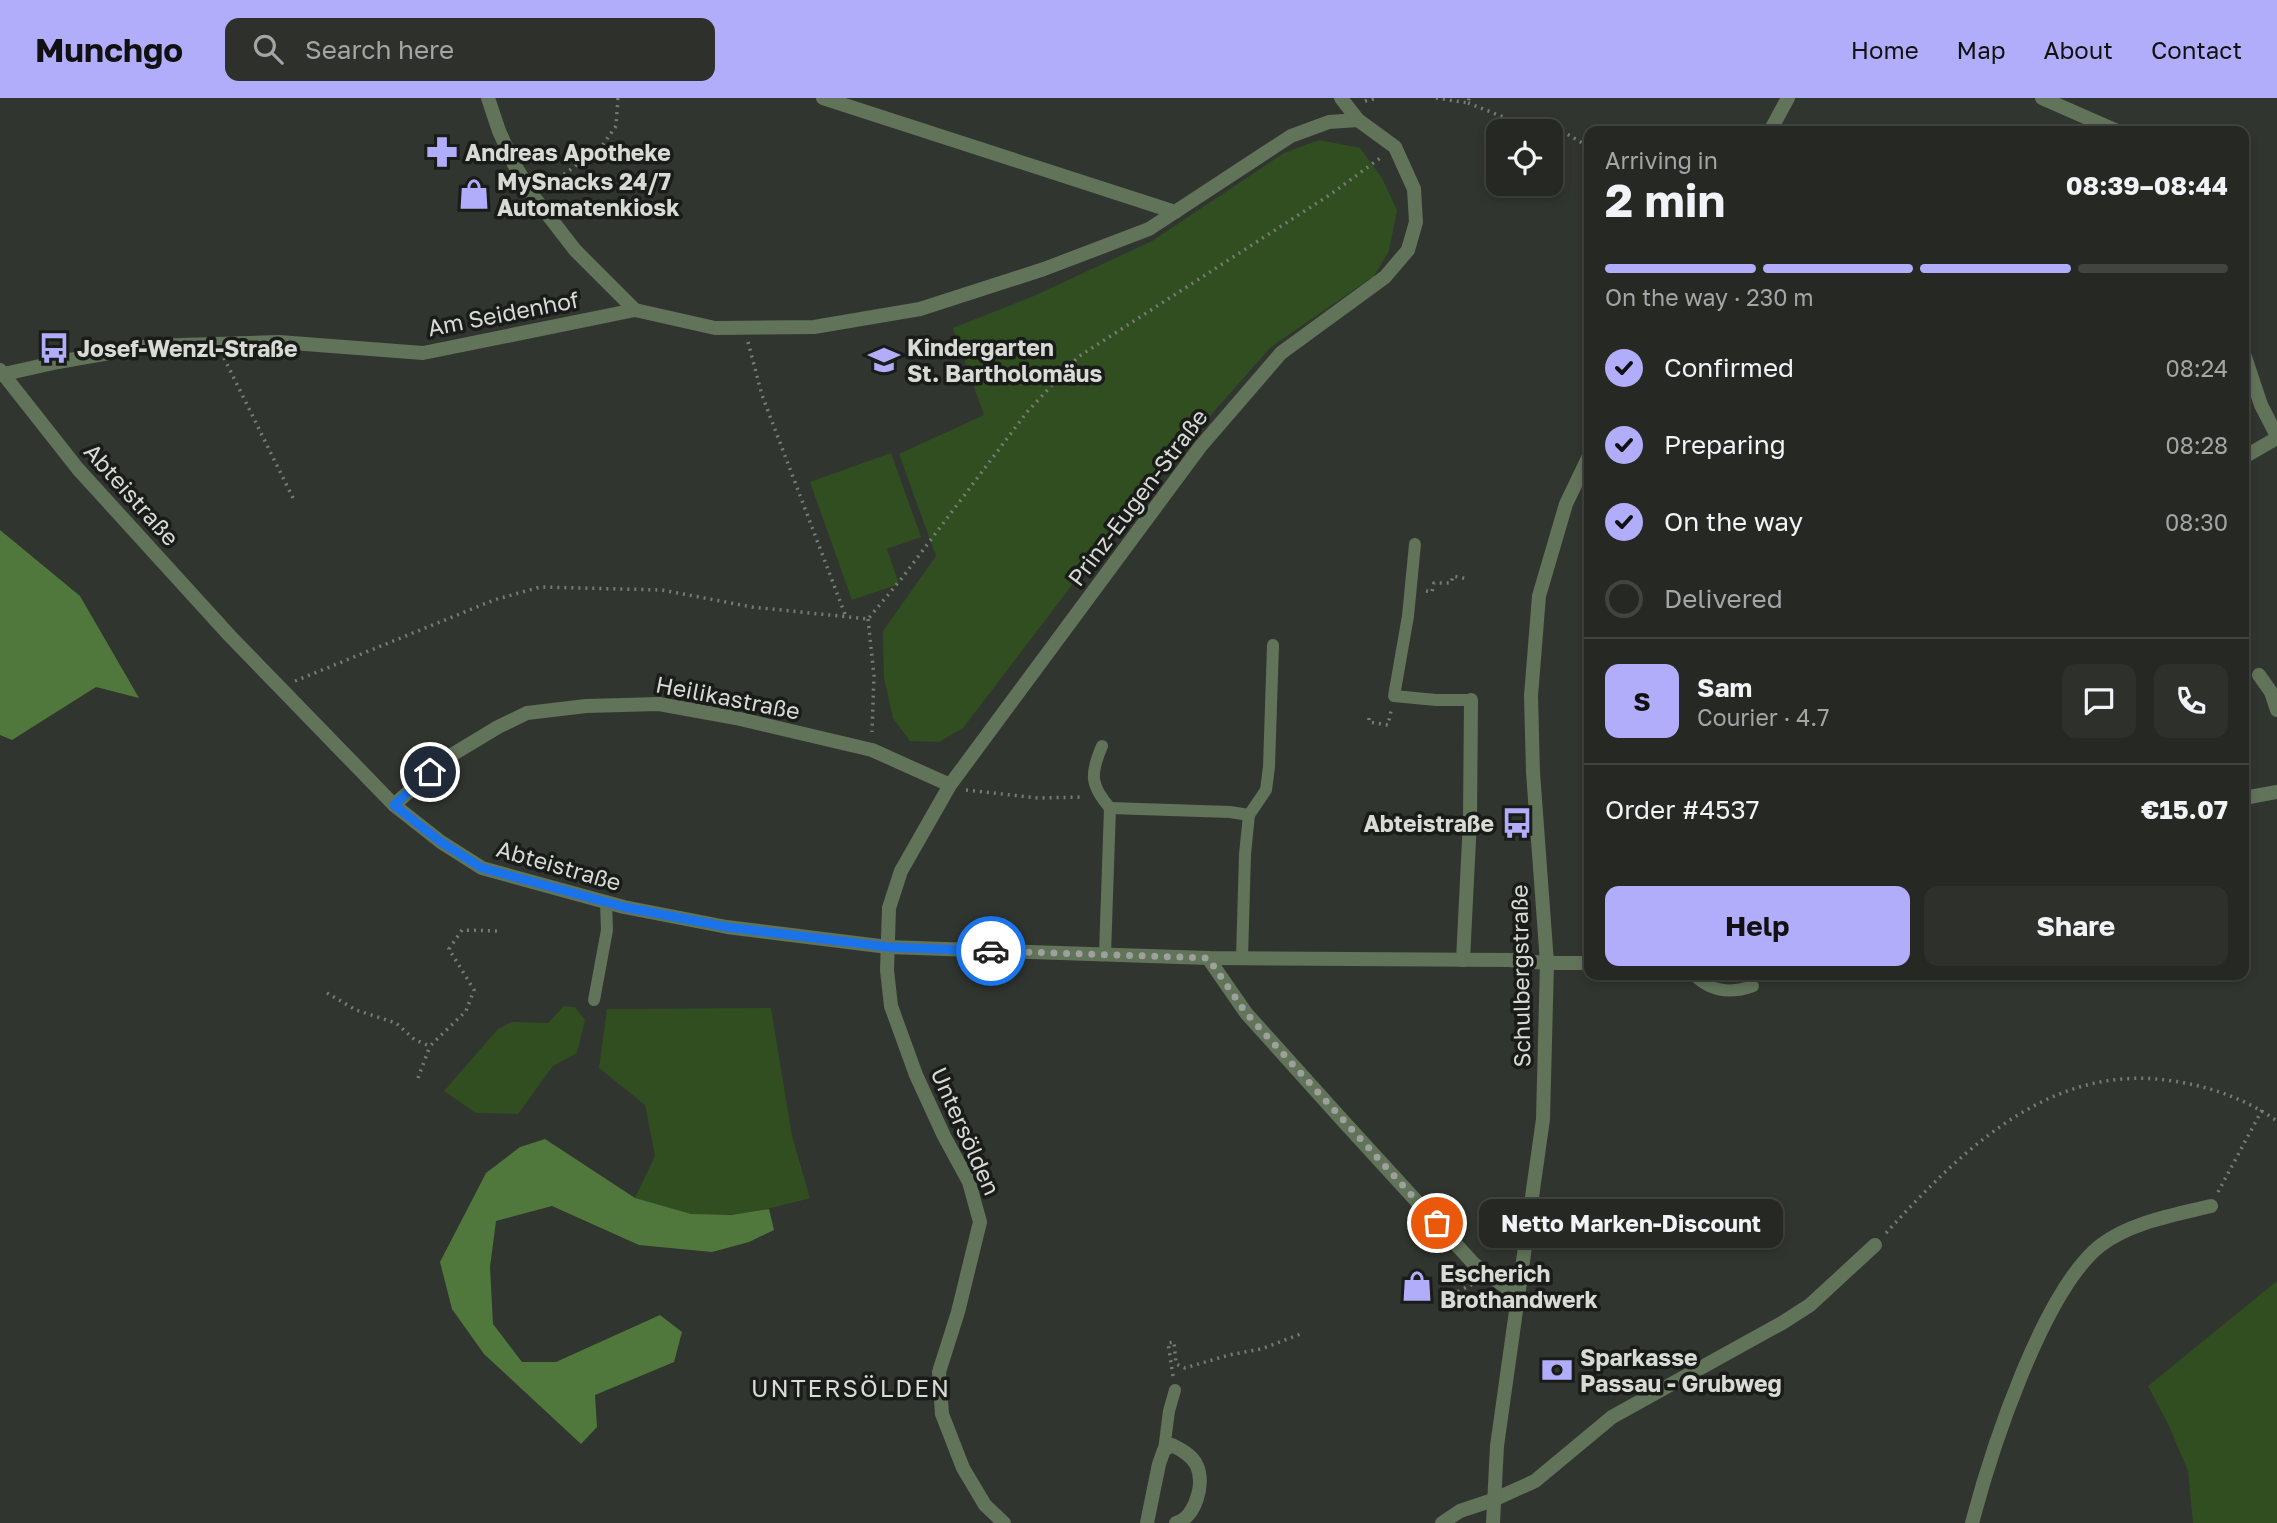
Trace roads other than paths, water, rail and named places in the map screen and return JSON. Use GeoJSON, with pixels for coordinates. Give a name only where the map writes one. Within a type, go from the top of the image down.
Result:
{"type":"FeatureCollection","features":[{"type":"Feature","properties":{"kind":"street"},"geometry":{"type":"LineString","coordinates":[[488,98],[514,164],[534,197],[575,250],[635,310],[715,328],[814,327],[920,309],[1044,269],[1149,229],[1291,136],[1329,122],[1358,120]]}},
{"type":"Feature","properties":{"kind":"street"},"geometry":{"type":"LineString","coordinates":[[823,98],[1175,212]]}},
{"type":"Feature","properties":{"kind":"street","name":"Prinz-Eugen-Straße"},"geometry":{"type":"LineString","coordinates":[[888,947],[889,908],[901,871],[950,785],[1200,447],[1281,353],[1385,277],[1408,250],[1416,222],[1414,189],[1395,147],[1358,120],[1341,98]]}},
{"type":"Feature","properties":{"kind":"street"},"geometry":{"type":"LineString","coordinates":[[1773,126],[1788,98]]}},
{"type":"Feature","properties":{"kind":"street"},"geometry":{"type":"LineString","coordinates":[[2042,98],[2106,126]]}},
{"type":"Feature","properties":{"kind":"street","name":"Am Seidenhof"},"geometry":{"type":"LineString","coordinates":[[1,373],[149,346],[279,342],[423,353],[635,310]]}},
{"type":"Feature","properties":{"kind":"street"},"geometry":{"type":"LineString","coordinates":[[2249,369],[2261,405],[2277,437],[2249,454]]}},
{"type":"Feature","properties":{"kind":"street","name":"Abteistraße"},"geometry":{"type":"LineString","coordinates":[[1,373],[78,469],[221,626],[394,805],[441,842],[482,868],[606,902],[727,927],[888,947],[1208,958],[1584,963]]}},
{"type":"Feature","properties":{"kind":"street","name":"Schulbergstraße"},"geometry":{"type":"LineString","coordinates":[[1493,1523],[1497,1446],[1543,1119],[1547,963],[1532,772],[1532,683],[1539,596],[1566,504],[1584,466]]}},
{"type":"Feature","properties":{"kind":"street"},"geometry":{"type":"LineString","coordinates":[[2259,675],[2271,692],[2277,710]]}},
{"type":"Feature","properties":{"kind":"street"},"geometry":{"type":"LineString","coordinates":[[1463,960],[1470,820],[1471,700]]}},
{"type":"Feature","properties":{"kind":"street","name":"Heilikastraße"},"geometry":{"type":"LineString","coordinates":[[394,805],[445,759],[527,713],[586,706],[659,704],[736,718],[872,750],[950,785]]}},
{"type":"Feature","properties":{"kind":"street"},"geometry":{"type":"LineString","coordinates":[[2249,797],[2277,792]]}},
{"type":"Feature","properties":{"kind":"street","name":"Untersölden"},"geometry":{"type":"LineString","coordinates":[[888,947],[891,1006],[904,1047],[944,1136],[969,1182],[981,1222],[958,1312],[939,1372],[942,1414],[963,1468],[985,1505],[1004,1523]]}},
{"type":"Feature","properties":{"kind":"street"},"geometry":{"type":"LineString","coordinates":[[1208,958],[1246,1013],[1474,1264],[1518,1296]]}},
{"type":"Feature","properties":{"kind":"street"},"geometry":{"type":"LineString","coordinates":[[1972,1523],[1986,1469],[2036,1343],[2078,1268],[2102,1245],[2131,1230],[2211,1206]]}},
{"type":"Feature","properties":{"kind":"street"},"geometry":{"type":"LineString","coordinates":[[1442,1523],[1460,1511],[1535,1481],[1612,1417],[1756,1338],[1810,1305],[1875,1245]]}},
{"type":"Feature","properties":{"kind":"street"},"geometry":{"type":"LineString","coordinates":[[1147,1523],[1159,1464],[1164,1450],[1172,1445],[1189,1455],[1198,1467],[1200,1488],[1194,1506],[1182,1521],[1176,1523]]}},
{"type":"Feature","properties":{"kind":"lane"},"geometry":{"type":"LineString","coordinates":[[1415,544],[1394,696],[1471,700]]}},
{"type":"Feature","properties":{"kind":"lane"},"geometry":{"type":"LineString","coordinates":[[1242,958],[1249,815],[1266,790],[1273,645]]}},
{"type":"Feature","properties":{"kind":"lane"},"geometry":{"type":"LineString","coordinates":[[1102,746],[1093,783],[1110,808],[1105,954]]}},
{"type":"Feature","properties":{"kind":"lane"},"geometry":{"type":"LineString","coordinates":[[1110,808],[1249,815]]}},
{"type":"Feature","properties":{"kind":"lane"},"geometry":{"type":"LineString","coordinates":[[594,1000],[607,930],[606,902]]}},
{"type":"Feature","properties":{"kind":"lane"},"geometry":{"type":"LineString","coordinates":[[1701,980],[1724,991],[1738,991],[1753,985]]}},
{"type":"Feature","properties":{"kind":"lane"},"geometry":{"type":"LineString","coordinates":[[1164,1450],[1169,1411],[1175,1390]]}},
{"type":"Feature","properties":{"kind":"place","name":"Andreas Apotheke"},"geometry":{"type":"Point","coordinates":[442,152]}},
{"type":"Feature","properties":{"kind":"place","name":"MySnacks 24/7 Automatenkiosk"},"geometry":{"type":"Point","coordinates":[474,194]}},
{"type":"Feature","properties":{"kind":"place","name":"Josef-Wenzl-Straße"},"geometry":{"type":"Point","coordinates":[54,348]}},
{"type":"Feature","properties":{"kind":"place","name":"Kindergarten St. Bartholomäus"},"geometry":{"type":"Point","coordinates":[884,360]}},
{"type":"Feature","properties":{"kind":"place","name":"Abteistraße"},"geometry":{"type":"Point","coordinates":[1517,823]}},
{"type":"Feature","properties":{"kind":"place","name":"Netto Marken-Discount"},"geometry":{"type":"Point","coordinates":[1437,1223]}},
{"type":"Feature","properties":{"kind":"place","name":"Escherich Brothandwerk"},"geometry":{"type":"Point","coordinates":[1417,1286]}},
{"type":"Feature","properties":{"kind":"place","name":"Sparkasse Passau - Grubweg"},"geometry":{"type":"Point","coordinates":[1557,1370]}},
{"type":"Feature","properties":{"kind":"district","name":"UNTERSÖLDEN"},"geometry":{"type":"Point","coordinates":[851,1387]}}]}
